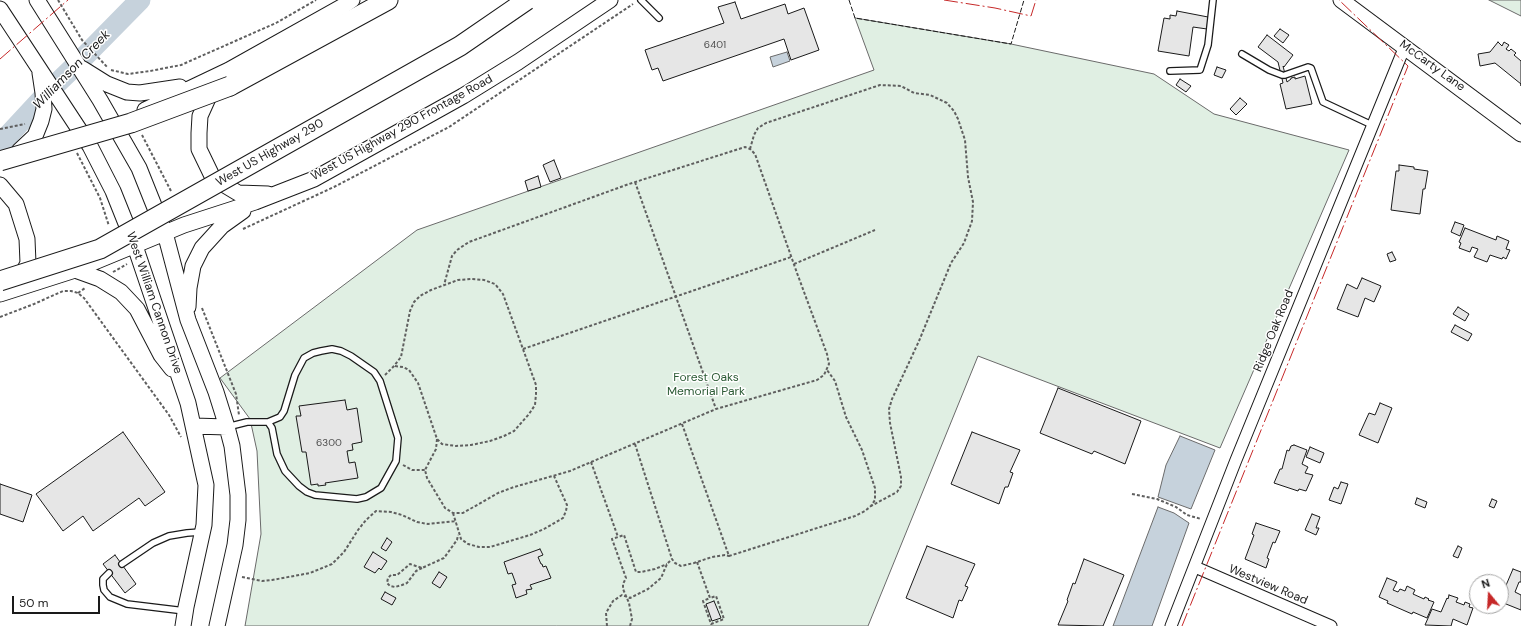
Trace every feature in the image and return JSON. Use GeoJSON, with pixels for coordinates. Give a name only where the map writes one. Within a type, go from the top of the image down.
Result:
{"type":"FeatureCollection","features":[{"type":"Feature","properties":{"kind":"highway"},"geometry":{"type":"LineString","coordinates":[[0,161],[131,123],[230,86],[388,0]]}},
{"type":"Feature","properties":{"kind":"highway","name":"West US Highway 290"},"geometry":{"type":"LineString","coordinates":[[0,281],[100,249],[460,46],[527,0]]}},
{"type":"Feature","properties":{"kind":"main road"},"geometry":{"type":"LineString","coordinates":[[37,0],[100,100],[139,168],[165,233],[188,320],[199,350],[216,392],[234,425],[232,446],[237,480],[238,520],[235,545],[217,626]]}},
{"type":"Feature","properties":{"kind":"main road"},"geometry":{"type":"LineString","coordinates":[[0,155],[82,133],[132,116],[229,70],[352,0]]}},
{"type":"Feature","properties":{"kind":"main road","name":"West US Highway 290 Frontage Road"},"geometry":{"type":"LineString","coordinates":[[0,293],[75,270],[121,260],[135,246],[165,233],[255,202],[314,179],[463,96],[524,58],[610,0]]}},
{"type":"Feature","properties":{"kind":"main road","name":"McCarty Lane"},"geometry":{"type":"LineString","coordinates":[[1342,0],[1521,134]]}},
{"type":"Feature","properties":{"kind":"main road","name":"West William Cannon Drive"},"geometry":{"type":"LineString","coordinates":[[3,14],[82,133],[114,191],[135,246],[138,259],[188,403],[206,485],[203,532],[184,621]]}},
{"type":"Feature","properties":{"kind":"main road"},"geometry":{"type":"LineString","coordinates":[[79,66],[107,76],[129,92],[140,93],[165,90],[203,82]]}},
{"type":"Feature","properties":{"kind":"main road"},"geometry":{"type":"LineString","coordinates":[[19,151],[35,136],[41,123],[44,110],[39,68]]}},
{"type":"Feature","properties":{"kind":"main road"},"geometry":{"type":"LineString","coordinates":[[229,70],[209,96],[200,116],[199,149],[213,178],[238,193],[275,194]]}},
{"type":"Feature","properties":{"kind":"main road"},"geometry":{"type":"LineString","coordinates":[[0,185],[16,204],[27,239],[28,263],[22,275],[0,293]]}},
{"type":"Feature","properties":{"kind":"main road"},"geometry":{"type":"LineString","coordinates":[[188,320],[189,288],[193,266],[202,248],[222,226],[255,202]]}},
{"type":"Feature","properties":{"kind":"main road"},"geometry":{"type":"LineString","coordinates":[[75,270],[100,279],[121,292],[137,309],[161,355],[180,379]]}},
{"type":"Feature","properties":{"kind":"main road"},"geometry":{"type":"LineString","coordinates":[[194,426],[234,425]]}},
{"type":"Feature","properties":{"kind":"street","name":"Ridge Oak Road"},"geometry":{"type":"LineString","coordinates":[[1172,626],[1236,460],[1405,46]]}},
{"type":"Feature","properties":{"kind":"street","name":"Westview Road"},"geometry":{"type":"LineString","coordinates":[[1195,567],[1331,626]]}},
{"type":"Feature","properties":{"kind":"lane"},"geometry":{"type":"LineString","coordinates":[[641,0],[659,18]]}},
{"type":"Feature","properties":{"kind":"lane"},"geometry":{"type":"LineString","coordinates":[[1170,71],[1200,70],[1208,45],[1213,0]]}},
{"type":"Feature","properties":{"kind":"lane"},"geometry":{"type":"LineString","coordinates":[[1242,54],[1269,70],[1283,75],[1308,67],[1311,68],[1323,102],[1372,125]]}},
{"type":"Feature","properties":{"kind":"lane"},"geometry":{"type":"LineString","coordinates":[[234,425],[268,422],[280,416],[284,411],[298,367],[304,358],[313,352],[332,349],[341,351],[363,364],[374,372],[380,381],[398,438],[396,461],[381,488],[366,497],[357,499],[315,495],[307,492],[299,486],[285,471],[277,454],[272,428],[268,422]]}},
{"type":"Feature","properties":{"kind":"lane"},"geometry":{"type":"LineString","coordinates":[[122,564],[154,543],[170,536],[187,532],[203,532]]}},
{"type":"Feature","properties":{"kind":"lane"},"geometry":{"type":"LineString","coordinates":[[109,573],[103,579],[103,585],[104,590],[110,597],[127,604],[184,621]]}},
{"type":"Feature","properties":{"kind":"path"},"geometry":{"type":"LineString","coordinates":[[58,0],[82,40],[107,76],[136,73],[181,65],[276,23],[316,0]]}},
{"type":"Feature","properties":{"kind":"path"},"geometry":{"type":"LineString","coordinates":[[129,92],[136,73]]}},
{"type":"Feature","properties":{"kind":"path"},"geometry":{"type":"LineString","coordinates":[[635,444],[672,559],[675,563],[681,566],[719,555],[729,556],[855,516],[897,492],[900,486],[901,477],[890,423],[889,409],[951,263],[964,243],[972,221],[973,202],[968,177],[965,140],[958,119],[954,111],[947,103],[930,95],[914,93],[901,86],[880,85],[766,123],[758,128],[754,135],[750,149]]}},
{"type":"Feature","properties":{"kind":"path"},"geometry":{"type":"LineString","coordinates":[[132,116],[174,197]]}},
{"type":"Feature","properties":{"kind":"path"},"geometry":{"type":"LineString","coordinates":[[0,129],[24,124],[41,123]]}},
{"type":"Feature","properties":{"kind":"path"},"geometry":{"type":"LineString","coordinates":[[65,138],[77,153],[100,198],[121,260]]}},
{"type":"Feature","properties":{"kind":"path"},"geometry":{"type":"LineString","coordinates":[[394,366],[403,367],[409,370],[418,383],[437,439],[436,449],[425,470],[427,478],[445,508],[453,513],[463,513],[498,493],[570,471],[716,409],[817,380],[827,370],[829,364],[827,354],[755,154],[750,149],[745,147],[635,182],[478,238],[462,246],[452,256],[444,285]]}},
{"type":"Feature","properties":{"kind":"path"},"geometry":{"type":"LineString","coordinates":[[635,182],[716,409]]}},
{"type":"Feature","properties":{"kind":"path"},"geometry":{"type":"LineString","coordinates":[[794,264],[875,230]]}},
{"type":"Feature","properties":{"kind":"path"},"geometry":{"type":"LineString","coordinates":[[523,349],[791,257]]}},
{"type":"Feature","properties":{"kind":"path"},"geometry":{"type":"LineString","coordinates":[[380,381],[401,357],[410,311],[414,302],[420,296],[431,290],[458,280],[484,280],[494,284],[503,294],[536,384],[535,405],[523,422],[514,430],[490,441],[456,446],[442,444],[437,439]]}},
{"type":"Feature","properties":{"kind":"path"},"geometry":{"type":"LineString","coordinates":[[0,317],[63,291],[78,293],[84,298],[169,415],[183,440]]}},
{"type":"Feature","properties":{"kind":"path"},"geometry":{"type":"LineString","coordinates":[[202,307],[236,394],[234,425]]}},
{"type":"Feature","properties":{"kind":"path"},"geometry":{"type":"LineString","coordinates":[[827,370],[835,382],[849,427],[862,450],[873,481],[875,488],[875,500],[871,506]]}},
{"type":"Feature","properties":{"kind":"path"},"geometry":{"type":"LineString","coordinates":[[682,424],[729,556]]}},
{"type":"Feature","properties":{"kind":"path"},"geometry":{"type":"LineString","coordinates":[[396,461],[412,470],[425,470]]}},
{"type":"Feature","properties":{"kind":"path"},"geometry":{"type":"LineString","coordinates":[[591,462],[618,537]]}},
{"type":"Feature","properties":{"kind":"path"},"geometry":{"type":"LineString","coordinates":[[458,534],[461,539],[468,544],[479,547],[490,547],[544,529],[563,518],[566,511],[566,505],[554,476]]}},
{"type":"Feature","properties":{"kind":"path"},"geometry":{"type":"LineString","coordinates":[[1132,494],[1157,499],[1176,507],[1187,516],[1202,519]]}},
{"type":"Feature","properties":{"kind":"path"},"geometry":{"type":"LineString","coordinates":[[239,576],[253,580],[272,580],[310,572],[332,564],[344,552],[366,520],[376,512],[391,512],[417,522],[428,524],[456,521]]}},
{"type":"Feature","properties":{"kind":"path"},"geometry":{"type":"LineString","coordinates":[[422,568],[410,564],[397,575],[391,575],[388,578],[387,583],[390,586],[395,587],[402,585],[407,582],[416,571],[444,558],[457,540],[458,534],[453,513]]}},
{"type":"Feature","properties":{"kind":"path"},"geometry":{"type":"LineString","coordinates":[[630,626],[632,619],[623,588],[626,578],[612,539],[624,535],[636,572],[655,569],[667,564]]}},
{"type":"Feature","properties":{"kind":"path"},"geometry":{"type":"LineString","coordinates":[[608,626],[606,613],[618,596],[622,595],[630,598],[655,583],[672,559]]}},
{"type":"Feature","properties":{"kind":"path"},"geometry":{"type":"LineString","coordinates":[[698,562],[710,598]]}},
{"type":"Feature","properties":{"kind":"path"},"geometry":{"type":"LineString","coordinates":[[716,596],[724,619],[711,624],[703,601],[710,598],[716,596]]}},
{"type":"Feature","properties":{"kind":"green space"},"geometry":{"type":"Polygon","coordinates":[[[1489,0],[1521,0],[1521,16],[1489,0]]]}},
{"type":"Feature","properties":{"kind":"green space","name":"Forest Oaks Memorial Park"},"geometry":{"type":"Polygon","coordinates":[[[855,18],[1011,44],[1154,74],[1214,114],[1349,150],[1220,448],[978,356],[868,626],[245,626],[261,534],[257,451],[250,419],[220,378],[417,230],[874,70],[855,18]]]}},
{"type":"Feature","properties":{"kind":"shaded area"},"geometry":{"type":"Polygon","coordinates":[[[787,52],[790,61],[773,67],[770,57],[787,52]]]}},
{"type":"Feature","properties":{"kind":"shaded area"},"geometry":{"type":"Polygon","coordinates":[[[1180,436],[1215,450],[1191,509],[1158,497],[1166,465],[1180,436]]]}},
{"type":"Feature","properties":{"kind":"shaded area"},"geometry":{"type":"Polygon","coordinates":[[[1158,507],[1174,513],[1189,523],[1152,626],[1113,626],[1158,507]]]}},
{"type":"Feature","properties":{"kind":"building"},"geometry":{"type":"Polygon","coordinates":[[[735,2],[741,19],[785,4],[788,14],[804,8],[819,50],[791,60],[784,39],[663,81],[658,68],[652,70],[645,50],[724,23],[718,7],[735,2]]]}},
{"type":"Feature","properties":{"kind":"building"},"geometry":{"type":"Polygon","coordinates":[[[1177,11],[1208,17],[1207,29],[1193,27],[1189,56],[1158,51],[1164,18],[1170,19],[1170,15],[1176,16],[1177,11]]]}},
{"type":"Feature","properties":{"kind":"building"},"geometry":{"type":"Polygon","coordinates":[[[1280,29],[1289,35],[1283,43],[1274,36],[1280,29]]]}},
{"type":"Feature","properties":{"kind":"building"},"geometry":{"type":"Polygon","coordinates":[[[1267,35],[1293,55],[1284,67],[1283,66],[1287,82],[1291,78],[1295,77],[1295,79],[1305,76],[1312,104],[1286,109],[1280,84],[1283,83],[1278,62],[1258,47],[1267,35]]]}},
{"type":"Feature","properties":{"kind":"building"},"geometry":{"type":"Polygon","coordinates":[[[1498,42],[1502,46],[1504,42],[1509,45],[1506,49],[1509,51],[1511,49],[1516,53],[1514,55],[1521,61],[1521,84],[1495,63],[1480,66],[1478,54],[1490,52],[1498,42]]]}},
{"type":"Feature","properties":{"kind":"building"},"geometry":{"type":"Polygon","coordinates":[[[1217,67],[1226,70],[1222,78],[1214,75],[1217,67]]]}},
{"type":"Feature","properties":{"kind":"building"},"geometry":{"type":"Polygon","coordinates":[[[1180,79],[1191,86],[1186,92],[1176,85],[1180,79]]]}},
{"type":"Feature","properties":{"kind":"building"},"geometry":{"type":"Polygon","coordinates":[[[1240,98],[1247,104],[1236,115],[1230,109],[1240,98]]]}},
{"type":"Feature","properties":{"kind":"building"},"geometry":{"type":"Polygon","coordinates":[[[554,160],[561,178],[550,182],[543,165],[554,160]]]}},
{"type":"Feature","properties":{"kind":"building"},"geometry":{"type":"Polygon","coordinates":[[[1399,165],[1428,171],[1425,189],[1423,189],[1420,214],[1391,210],[1396,171],[1399,171],[1399,165]]]}},
{"type":"Feature","properties":{"kind":"building"},"geometry":{"type":"Polygon","coordinates":[[[538,176],[541,187],[528,191],[525,181],[538,176]]]}},
{"type":"Feature","properties":{"kind":"building"},"geometry":{"type":"Polygon","coordinates":[[[1455,222],[1464,225],[1460,236],[1451,232],[1455,222]]]}},
{"type":"Feature","properties":{"kind":"building"},"geometry":{"type":"Polygon","coordinates":[[[1465,228],[1496,240],[1497,236],[1509,241],[1506,249],[1510,250],[1506,259],[1503,257],[1502,259],[1490,255],[1487,262],[1474,257],[1478,249],[1472,247],[1470,252],[1459,248],[1461,243],[1459,242],[1465,228]]]}},
{"type":"Feature","properties":{"kind":"building"},"geometry":{"type":"Polygon","coordinates":[[[1392,252],[1396,260],[1390,262],[1387,254],[1392,252]]]}},
{"type":"Feature","properties":{"kind":"building"},"geometry":{"type":"Polygon","coordinates":[[[1362,278],[1381,286],[1374,302],[1365,298],[1358,317],[1337,309],[1347,284],[1357,289],[1362,278]]]}},
{"type":"Feature","properties":{"kind":"building"},"geometry":{"type":"Polygon","coordinates":[[[1458,307],[1469,314],[1465,321],[1453,314],[1458,307]]]}},
{"type":"Feature","properties":{"kind":"building"},"geometry":{"type":"Polygon","coordinates":[[[1455,325],[1472,334],[1468,341],[1451,332],[1455,325]]]}},
{"type":"Feature","properties":{"kind":"building"},"geometry":{"type":"Polygon","coordinates":[[[1058,388],[1141,421],[1125,464],[1094,451],[1092,454],[1040,433],[1058,388]]]}},
{"type":"Feature","properties":{"kind":"building"},"geometry":{"type":"Polygon","coordinates":[[[345,400],[347,410],[357,408],[362,442],[352,444],[353,450],[347,451],[349,463],[355,462],[358,478],[325,483],[326,485],[311,485],[306,452],[302,452],[296,416],[301,416],[299,406],[345,400]]]}},
{"type":"Feature","properties":{"kind":"building"},"geometry":{"type":"Polygon","coordinates":[[[1380,403],[1392,408],[1378,443],[1359,435],[1369,413],[1375,415],[1380,403]]]}},
{"type":"Feature","properties":{"kind":"building"},"geometry":{"type":"Polygon","coordinates":[[[123,432],[165,492],[145,506],[139,498],[93,531],[83,516],[63,531],[36,494],[123,432]]]}},
{"type":"Feature","properties":{"kind":"building"},"geometry":{"type":"Polygon","coordinates":[[[972,432],[1020,450],[1010,472],[1013,473],[1008,487],[1005,487],[999,504],[951,484],[972,432]]]}},
{"type":"Feature","properties":{"kind":"building"},"geometry":{"type":"Polygon","coordinates":[[[1294,445],[1307,450],[1302,464],[1308,467],[1305,473],[1313,475],[1306,491],[1299,489],[1298,491],[1274,483],[1280,469],[1282,469],[1287,450],[1289,451],[1291,446],[1294,445]]]}},
{"type":"Feature","properties":{"kind":"building"},"geometry":{"type":"Polygon","coordinates":[[[1310,447],[1324,453],[1320,463],[1306,457],[1310,447]]]}},
{"type":"Feature","properties":{"kind":"building"},"geometry":{"type":"Polygon","coordinates":[[[1341,482],[1348,484],[1341,504],[1329,500],[1334,487],[1338,489],[1341,482]]]}},
{"type":"Feature","properties":{"kind":"building"},"geometry":{"type":"Polygon","coordinates":[[[0,484],[32,495],[23,522],[0,514],[0,484]]]}},
{"type":"Feature","properties":{"kind":"building"},"geometry":{"type":"Polygon","coordinates":[[[1417,498],[1427,502],[1425,508],[1415,504],[1417,498]]]}},
{"type":"Feature","properties":{"kind":"building"},"geometry":{"type":"Polygon","coordinates":[[[1492,499],[1497,501],[1494,508],[1489,506],[1492,499]]]}},
{"type":"Feature","properties":{"kind":"building"},"geometry":{"type":"Polygon","coordinates":[[[1312,514],[1320,517],[1316,528],[1319,528],[1316,535],[1305,530],[1312,514]]]}},
{"type":"Feature","properties":{"kind":"building"},"geometry":{"type":"Polygon","coordinates":[[[1256,523],[1280,531],[1275,543],[1273,542],[1267,558],[1269,559],[1266,568],[1245,559],[1254,535],[1252,534],[1256,523]]]}},
{"type":"Feature","properties":{"kind":"building"},"geometry":{"type":"Polygon","coordinates":[[[387,538],[392,542],[386,551],[381,548],[387,538]]]}},
{"type":"Feature","properties":{"kind":"building"},"geometry":{"type":"Polygon","coordinates":[[[927,546],[975,564],[965,586],[968,587],[962,601],[959,600],[953,618],[906,598],[927,546]]]}},
{"type":"Feature","properties":{"kind":"building"},"geometry":{"type":"Polygon","coordinates":[[[1458,546],[1462,548],[1458,558],[1453,556],[1458,546]]]}},
{"type":"Feature","properties":{"kind":"building"},"geometry":{"type":"Polygon","coordinates":[[[540,549],[543,555],[538,557],[543,567],[546,566],[551,578],[530,585],[532,589],[526,590],[527,594],[516,598],[512,585],[516,584],[512,573],[508,574],[504,562],[540,549]]]}},
{"type":"Feature","properties":{"kind":"building"},"geometry":{"type":"Polygon","coordinates":[[[373,552],[387,561],[381,570],[379,568],[375,573],[364,567],[373,552]]]}},
{"type":"Feature","properties":{"kind":"building"},"geometry":{"type":"Polygon","coordinates":[[[115,555],[136,584],[125,593],[103,564],[115,555]]]}},
{"type":"Feature","properties":{"kind":"building"},"geometry":{"type":"Polygon","coordinates":[[[1084,559],[1124,575],[1103,626],[1058,625],[1068,601],[1067,600],[1073,583],[1075,584],[1084,559]]]}},
{"type":"Feature","properties":{"kind":"building"},"geometry":{"type":"Polygon","coordinates":[[[1513,569],[1521,572],[1521,582],[1519,582],[1515,592],[1521,595],[1521,610],[1509,605],[1509,578],[1513,569]]]}},
{"type":"Feature","properties":{"kind":"building"},"geometry":{"type":"Polygon","coordinates":[[[439,572],[447,577],[440,588],[432,583],[439,572]]]}},
{"type":"Feature","properties":{"kind":"building"},"geometry":{"type":"Polygon","coordinates":[[[1387,578],[1397,582],[1393,590],[1398,592],[1400,589],[1405,591],[1407,586],[1415,590],[1413,594],[1424,599],[1425,597],[1434,602],[1427,618],[1413,612],[1412,614],[1387,603],[1388,601],[1379,597],[1387,578]]]}},
{"type":"Feature","properties":{"kind":"building"},"geometry":{"type":"Polygon","coordinates":[[[385,592],[396,598],[392,605],[381,599],[385,592]]]}},
{"type":"Feature","properties":{"kind":"building"},"geometry":{"type":"Polygon","coordinates":[[[1449,595],[1458,598],[1456,602],[1464,605],[1465,602],[1469,604],[1469,614],[1471,614],[1467,625],[1453,619],[1451,626],[1425,625],[1432,609],[1441,612],[1447,598],[1448,599],[1449,595]]]}},
{"type":"Feature","properties":{"kind":"building"},"geometry":{"type":"Polygon","coordinates":[[[714,601],[721,618],[712,621],[706,604],[714,601]]]}},
{"type":"Feature","properties":{"kind":"waterway","name":"Williamson Creek"},"geometry":{"type":"LineString","coordinates":[[4,140],[52,88],[140,0]]}},
{"type":"Feature","properties":{"kind":"fence"},"geometry":{"type":"LineString","coordinates":[[849,0],[855,18],[1011,44],[1024,0]]}},
{"type":"Feature","properties":{"kind":"power"},"geometry":{"type":"LineString","coordinates":[[0,59],[68,0]]}},
{"type":"Feature","properties":{"kind":"power"},"geometry":{"type":"LineString","coordinates":[[944,0],[995,8],[1031,16],[1036,0]]}},
{"type":"Feature","properties":{"kind":"power"},"geometry":{"type":"LineString","coordinates":[[1182,626],[1408,66],[1339,0]]}}]}
